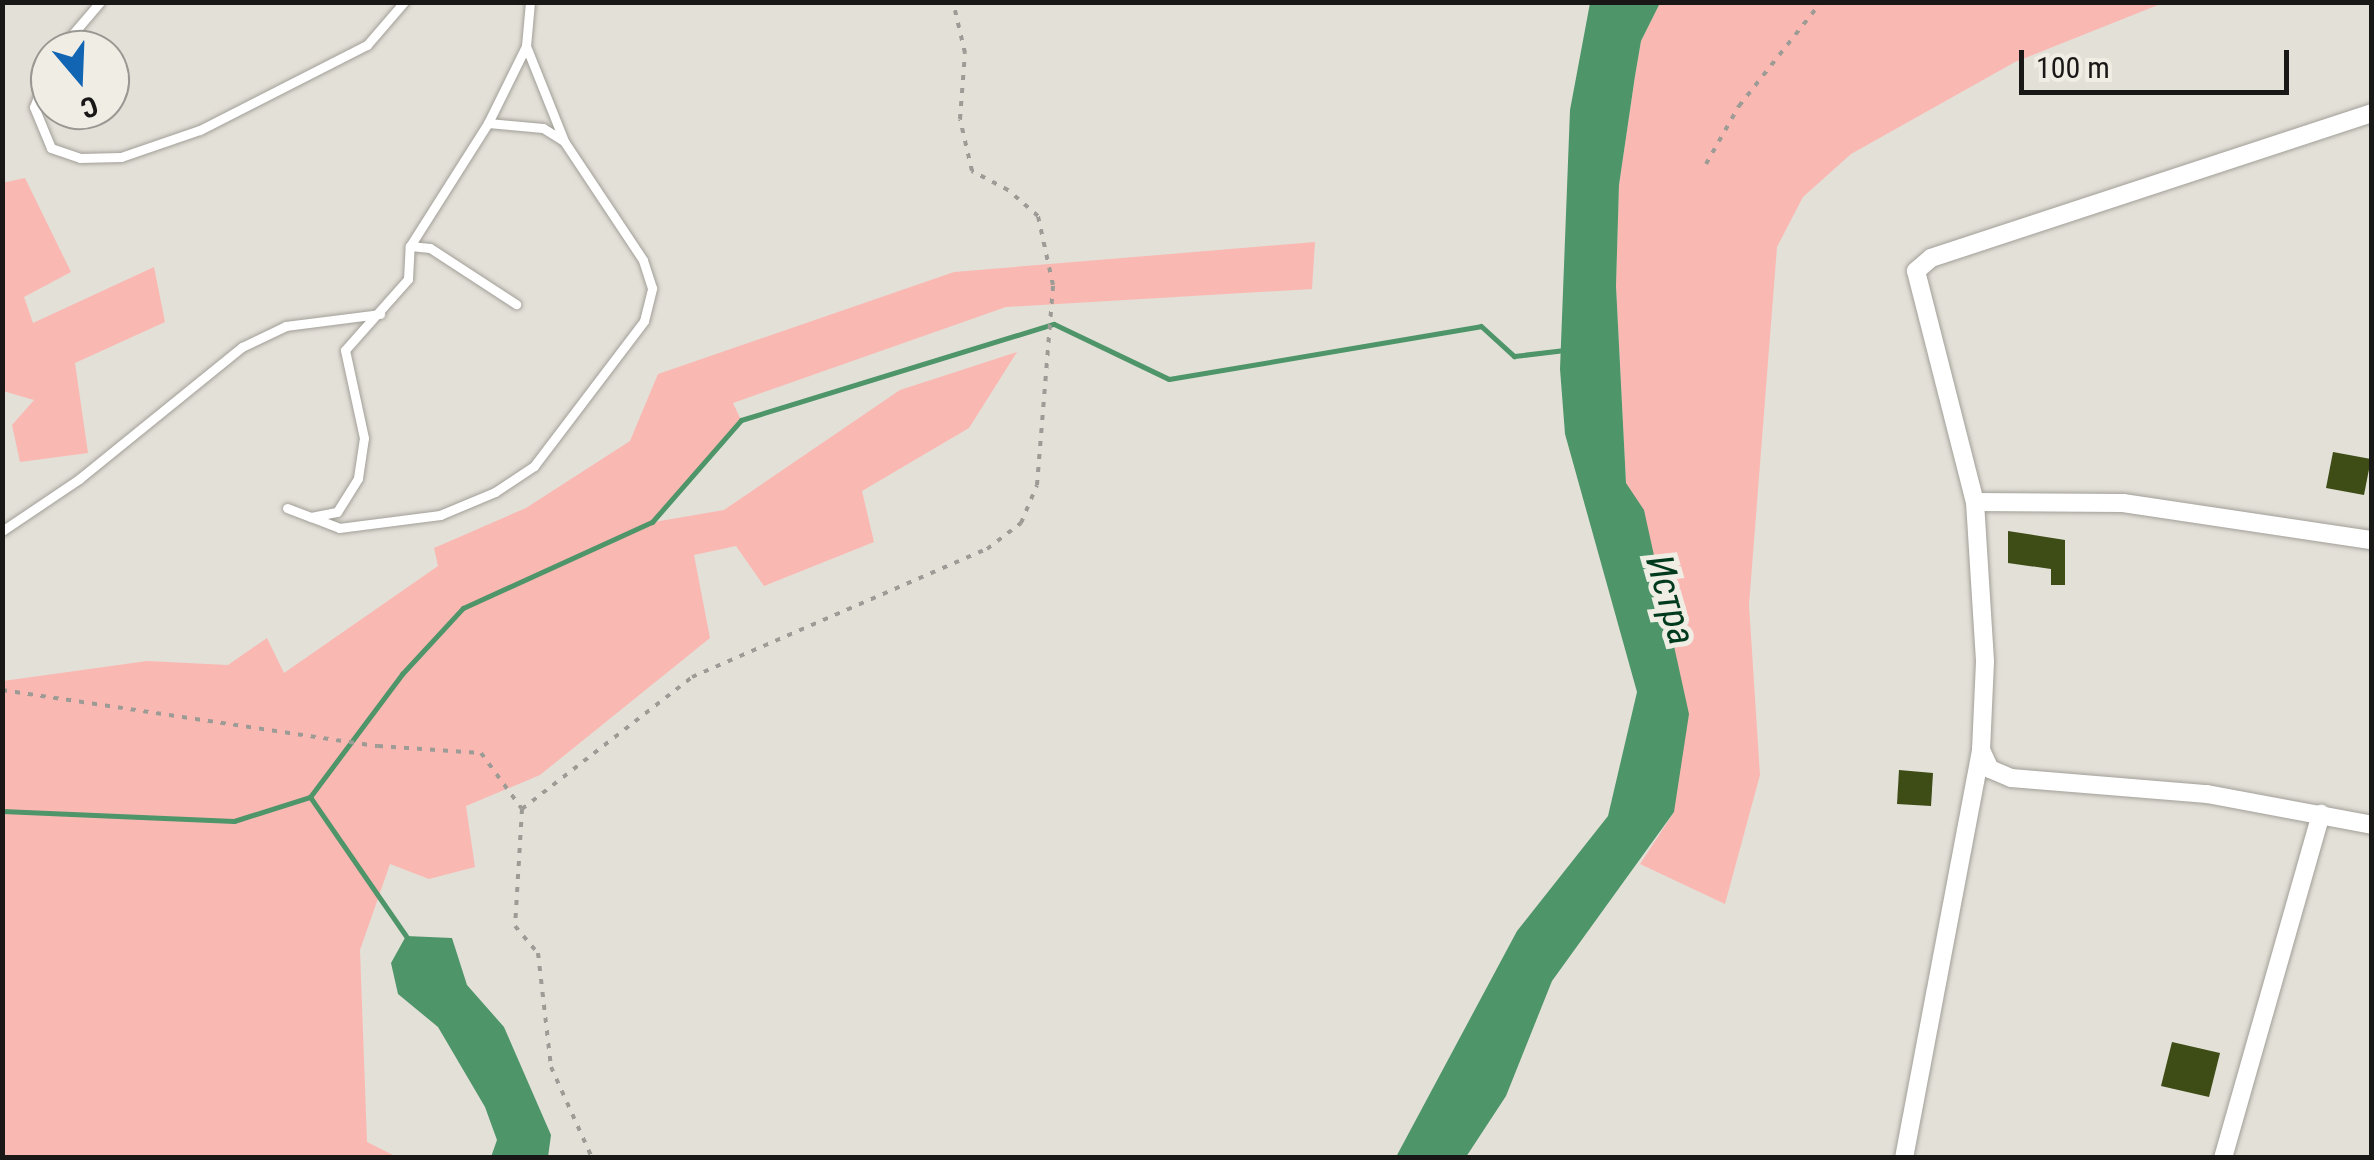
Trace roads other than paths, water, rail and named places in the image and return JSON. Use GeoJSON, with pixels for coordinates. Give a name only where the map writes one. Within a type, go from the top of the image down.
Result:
{"type":"FeatureCollection","features":[{"type":"Feature","properties":{"kind":"street"},"geometry":{"type":"LineString","coordinates":[[1904,1158],[1981,750],[1986,662],[1975,502],[1916,270],[1931,258],[2372,114]]}},
{"type":"Feature","properties":{"kind":"street"},"geometry":{"type":"LineString","coordinates":[[1975,502],[2123,503],[2372,540]]}},
{"type":"Feature","properties":{"kind":"street"},"geometry":{"type":"LineString","coordinates":[[1981,750],[1990,769],[2011,778],[2207,794],[2372,825]]}},
{"type":"Feature","properties":{"kind":"street"},"geometry":{"type":"LineString","coordinates":[[2223,1158],[2321,814]]}},
{"type":"Feature","properties":{"kind":"lane"},"geometry":{"type":"LineString","coordinates":[[76,30],[100,2]]}},
{"type":"Feature","properties":{"kind":"lane"},"geometry":{"type":"LineString","coordinates":[[44,130],[51,148],[80,158],[121,157],[200,130],[368,46],[404,2]]}},
{"type":"Feature","properties":{"kind":"lane"},"geometry":{"type":"LineString","coordinates":[[311,517],[337,512],[358,478],[364,438],[344,350],[383,314],[408,278],[410,246],[488,123],[526,46],[530,2]]}},
{"type":"Feature","properties":{"kind":"lane"},"geometry":{"type":"LineString","coordinates":[[287,508],[339,528],[440,516],[495,492],[534,466],[644,321],[652,288],[643,260],[564,141],[526,46]]}},
{"type":"Feature","properties":{"kind":"lane"},"geometry":{"type":"LineString","coordinates":[[488,123],[543,128],[564,141]]}},
{"type":"Feature","properties":{"kind":"lane"},"geometry":{"type":"LineString","coordinates":[[410,246],[430,248],[516,304]]}},
{"type":"Feature","properties":{"kind":"lane"},"geometry":{"type":"LineString","coordinates":[[2,531],[79,480],[242,348],[286,326],[383,314]]}},
{"type":"Feature","properties":{"kind":"waterway"},"geometry":{"type":"LineString","coordinates":[[406,936],[310,797],[402,674],[463,608],[652,522],[741,420],[1054,324],[1169,379],[1481,326],[1514,356],[1565,350]]}},
{"type":"Feature","properties":{"kind":"waterway"},"geometry":{"type":"LineString","coordinates":[[2,811],[234,821],[310,797]]}},
{"type":"Feature","properties":{"kind":"water label","name":"Истра"},"geometry":{"type":"Point","coordinates":[1670,600]}}]}
